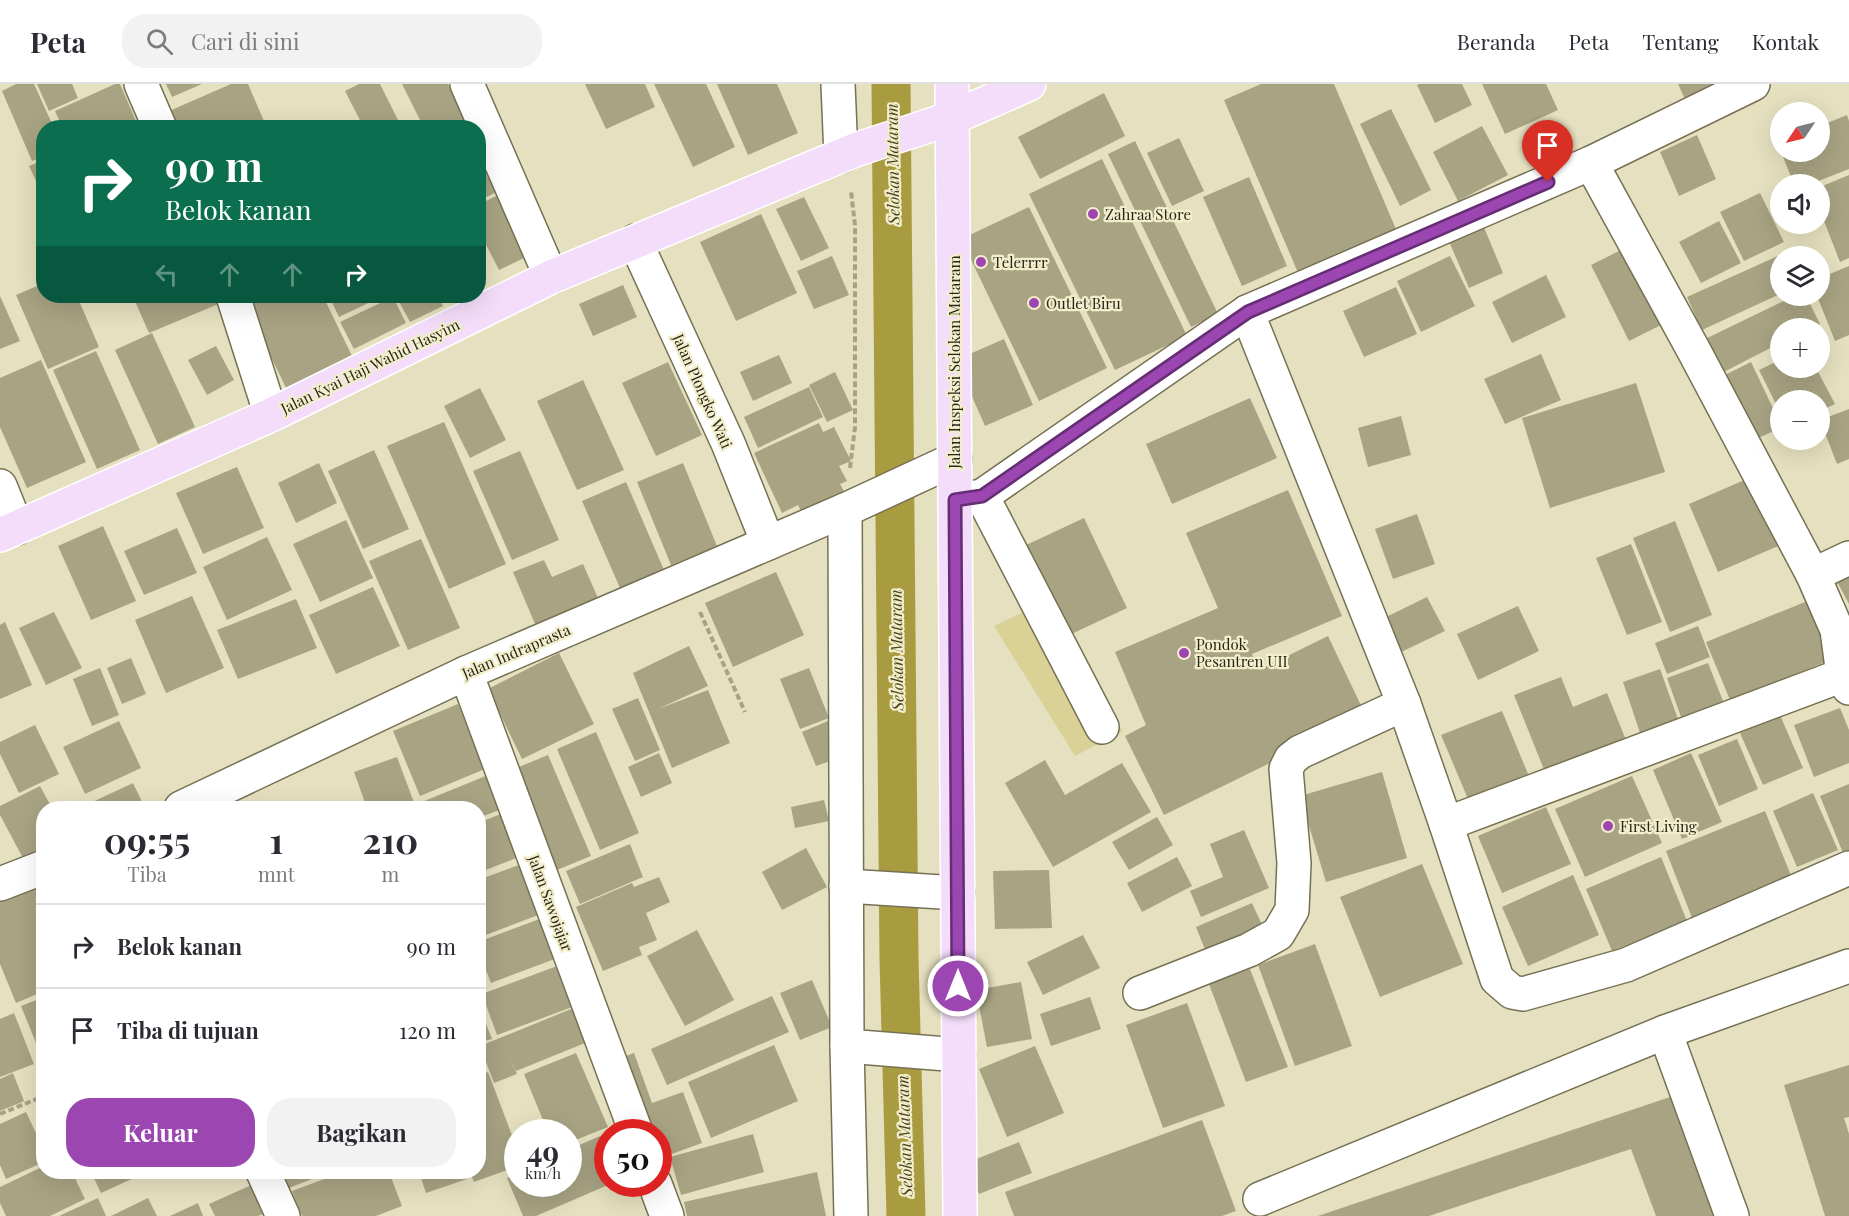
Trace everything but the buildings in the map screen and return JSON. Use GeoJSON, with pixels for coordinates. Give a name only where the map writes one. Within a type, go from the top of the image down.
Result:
{"type":"FeatureCollection","features":[{"type":"Feature","properties":{"kind":"main road","name":"Jalan Inspeksi Selokan Mataram"},"geometry":{"type":"LineString","coordinates":[[952,84],[955,459],[968,498],[958,893],[945,1054],[960,1216]]}},
{"type":"Feature","properties":{"kind":"main road","name":"Jalan Kyai Haji Wahid Hasyim"},"geometry":{"type":"LineString","coordinates":[[8,532],[271,415],[551,277],[848,153],[952,118],[1029,84]]}},
{"type":"Feature","properties":{"kind":"street"},"geometry":{"type":"LineString","coordinates":[[141,84],[157,120]]}},
{"type":"Feature","properties":{"kind":"street"},"geometry":{"type":"LineString","coordinates":[[467,84],[483,120]]}},
{"type":"Feature","properties":{"kind":"street"},"geometry":{"type":"LineString","coordinates":[[838,84],[848,153]]}},
{"type":"Feature","properties":{"kind":"street"},"geometry":{"type":"LineString","coordinates":[[1102,727],[968,498],[1248,312],[1591,163],[1753,84]]}},
{"type":"Feature","properties":{"kind":"street"},"geometry":{"type":"LineString","coordinates":[[486,128],[551,277]]}},
{"type":"Feature","properties":{"kind":"street"},"geometry":{"type":"LineString","coordinates":[[1446,824],[1846,681],[1837,630],[1813,575],[1688,339],[1591,163]]}},
{"type":"Feature","properties":{"kind":"street","name":"Jalan Plongko Wati"},"geometry":{"type":"LineString","coordinates":[[635,241],[728,443],[768,543]]}},
{"type":"Feature","properties":{"kind":"street"},"geometry":{"type":"LineString","coordinates":[[235,303],[271,415]]}},
{"type":"Feature","properties":{"kind":"street"},"geometry":{"type":"LineString","coordinates":[[1248,312],[1404,704],[1497,979],[1512,992],[1523,993],[1626,965],[1849,868]]}},
{"type":"Feature","properties":{"kind":"street","name":"Jalan Indraprasta"},"geometry":{"type":"LineString","coordinates":[[197,801],[466,673],[768,543],[955,459]]}},
{"type":"Feature","properties":{"kind":"street"},"geometry":{"type":"LineString","coordinates":[[0,486],[8,532]]}},
{"type":"Feature","properties":{"kind":"street"},"geometry":{"type":"LineString","coordinates":[[850,507],[861,1047],[851,1216]]}},
{"type":"Feature","properties":{"kind":"street"},"geometry":{"type":"LineString","coordinates":[[1813,575],[1849,558]]}},
{"type":"Feature","properties":{"kind":"street","name":"Jalan Sawojajar"},"geometry":{"type":"LineString","coordinates":[[466,673],[631,1119]]}},
{"type":"Feature","properties":{"kind":"street"},"geometry":{"type":"LineString","coordinates":[[1140,993],[1249,950],[1278,934],[1292,910],[1294,863],[1286,769],[1291,759],[1319,743],[1404,704]]}},
{"type":"Feature","properties":{"kind":"street"},"geometry":{"type":"LineString","coordinates":[[0,884],[36,870]]}},
{"type":"Feature","properties":{"kind":"street"},"geometry":{"type":"LineString","coordinates":[[859,886],[958,893]]}},
{"type":"Feature","properties":{"kind":"street"},"geometry":{"type":"LineString","coordinates":[[1260,1199],[1665,1032],[1849,966]]}},
{"type":"Feature","properties":{"kind":"street"},"geometry":{"type":"LineString","coordinates":[[1665,1032],[1732,1216]]}},
{"type":"Feature","properties":{"kind":"street"},"geometry":{"type":"LineString","coordinates":[[861,1047],[945,1054]]}},
{"type":"Feature","properties":{"kind":"street"},"geometry":{"type":"LineString","coordinates":[[266,1179],[283,1216]]}},
{"type":"Feature","properties":{"kind":"street"},"geometry":{"type":"LineString","coordinates":[[660,1197],[667,1216]]}},
{"type":"Feature","properties":{"kind":"path"},"geometry":{"type":"LineString","coordinates":[[848,153],[855,225],[855,428],[850,507]]}},
{"type":"Feature","properties":{"kind":"path"},"geometry":{"type":"LineString","coordinates":[[685,579],[745,712]]}},
{"type":"Feature","properties":{"kind":"path"},"geometry":{"type":"LineString","coordinates":[[0,1114],[36,1099]]}},
{"type":"Feature","properties":{"kind":"shaded area"},"geometry":{"type":"Polygon","coordinates":[[[1044,602],[1123,731],[1075,756],[994,626],[1044,602]]]}},
{"type":"Feature","properties":{"kind":"waterway","name":"Selokan Mataram"},"geometry":{"type":"LineString","coordinates":[[891,84],[899,959],[906,1216]]}},
{"type":"Feature","properties":{"kind":"place","name":"Zahraa Store"},"geometry":{"type":"Point","coordinates":[1093,214]}},
{"type":"Feature","properties":{"kind":"place","name":"Telerrrr"},"geometry":{"type":"Point","coordinates":[981,262]}},
{"type":"Feature","properties":{"kind":"place","name":"Outlet Biru"},"geometry":{"type":"Point","coordinates":[1034,303]}},
{"type":"Feature","properties":{"kind":"place","name":"Pondok Pesantren UII"},"geometry":{"type":"Point","coordinates":[1184,653]}},
{"type":"Feature","properties":{"kind":"place","name":"First Living"},"geometry":{"type":"Point","coordinates":[1608,826]}},
{"type":"Feature","properties":{"kind":"route"},"geometry":{"type":"LineString","coordinates":[[958,986],[955,500],[982,496],[1248,312],[1548,182]]}}]}
